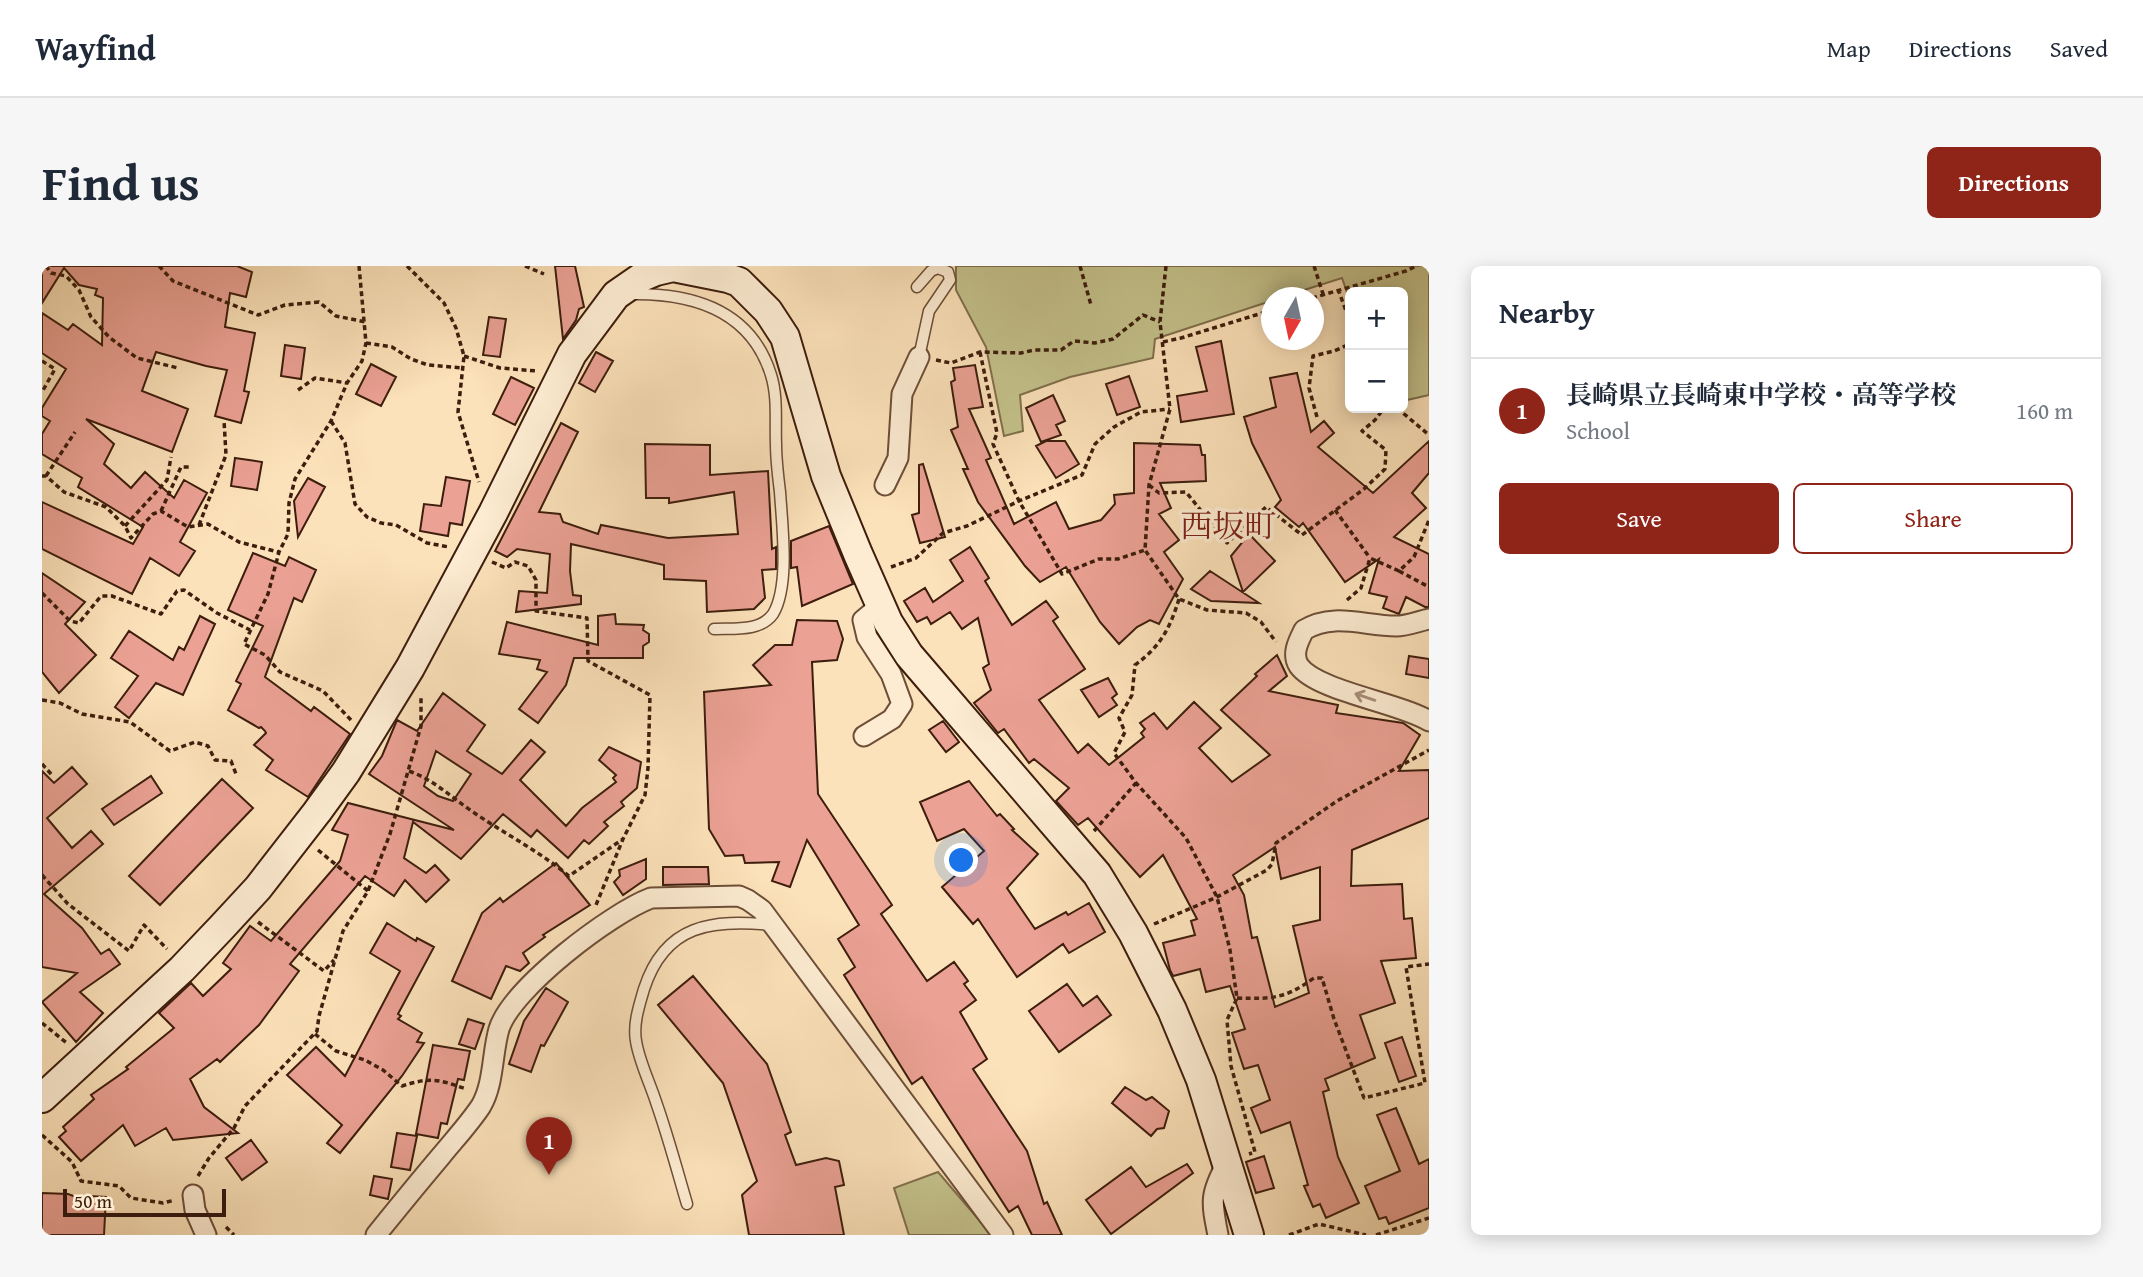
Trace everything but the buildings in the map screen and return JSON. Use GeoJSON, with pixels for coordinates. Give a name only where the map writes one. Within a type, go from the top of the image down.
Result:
{"type":"FeatureCollection","features":[{"type":"Feature","properties":{"kind":"street"},"geometry":{"type":"LineString","coordinates":[[42,1098],[182,969],[239,909],[301,835],[346,772],[410,668],[572,354],[616,295],[642,277],[673,267],[739,282],[758,298],[785,337],[826,476],[888,622],[909,655],[1097,874],[1133,933],[1172,1010],[1201,1080],[1249,1235]]}},
{"type":"Feature","properties":{"kind":"street"},"geometry":{"type":"LineString","coordinates":[[885,485],[898,458],[902,394],[919,357]]}},
{"type":"Feature","properties":{"kind":"street"},"geometry":{"type":"LineString","coordinates":[[864,736],[892,719],[902,704],[891,674],[867,637],[863,621],[880,605]]}},
{"type":"Feature","properties":{"kind":"street"},"geometry":{"type":"LineString","coordinates":[[1429,619],[1400,626],[1323,621],[1304,630],[1298,640],[1296,659],[1299,666],[1320,681],[1429,721]]}},
{"type":"Feature","properties":{"kind":"street"},"geometry":{"type":"LineString","coordinates":[[376,1235],[482,1104],[500,1028],[512,1006],[529,987],[578,945],[642,901],[651,898],[739,896],[755,904],[772,925],[1003,1235]]}},
{"type":"Feature","properties":{"kind":"street"},"geometry":{"type":"LineString","coordinates":[[1218,1235],[1212,1207],[1214,1188],[1227,1163]]}},
{"type":"Feature","properties":{"kind":"street"},"geometry":{"type":"LineString","coordinates":[[193,1195],[195,1210],[206,1235]]}},
{"type":"Feature","properties":{"kind":"lane"},"geometry":{"type":"LineString","coordinates":[[917,287],[931,271],[938,268],[948,272],[950,279],[929,311],[919,357]]}},
{"type":"Feature","properties":{"kind":"lane"},"geometry":{"type":"LineString","coordinates":[[616,295],[661,294],[688,298],[719,310],[738,323],[755,342],[771,373],[775,397],[776,449],[784,539],[778,601],[772,615],[760,626],[714,629]]}},
{"type":"Feature","properties":{"kind":"lane"},"geometry":{"type":"LineString","coordinates":[[687,1204],[636,1041],[637,1011],[649,972],[669,946],[681,936],[694,928],[712,924],[732,922],[772,925]]}},
{"type":"Feature","properties":{"kind":"path"},"geometry":{"type":"LineString","coordinates":[[46,266],[51,272],[66,276],[79,290],[91,317],[109,337],[137,358],[178,368]]}},
{"type":"Feature","properties":{"kind":"path"},"geometry":{"type":"LineString","coordinates":[[159,266],[173,281],[258,315],[285,305],[319,302],[336,316],[366,322]]}},
{"type":"Feature","properties":{"kind":"path"},"geometry":{"type":"LineString","coordinates":[[359,266],[366,322],[362,361],[346,383],[331,421],[295,479],[289,503],[288,534],[279,552],[268,594],[244,644],[265,655],[279,672],[323,691],[343,714],[369,734]]}},
{"type":"Feature","properties":{"kind":"path"},"geometry":{"type":"LineString","coordinates":[[407,266],[444,303],[456,328],[464,356],[458,412],[484,498],[481,534],[506,568],[515,562],[528,566],[536,580],[537,611],[587,618],[588,661],[650,695],[645,795],[623,839],[592,914]]}},
{"type":"Feature","properties":{"kind":"path"},"geometry":{"type":"LineString","coordinates":[[525,266],[544,274]]}},
{"type":"Feature","properties":{"kind":"path"},"geometry":{"type":"LineString","coordinates":[[1080,266],[1091,305]]}},
{"type":"Feature","properties":{"kind":"path"},"geometry":{"type":"LineString","coordinates":[[1166,266],[1160,322],[1170,409],[1149,485],[1145,550],[1179,599],[1197,607],[1246,613],[1254,617],[1275,638],[1279,649]]}},
{"type":"Feature","properties":{"kind":"path"},"geometry":{"type":"LineString","coordinates":[[1314,266],[1321,287]]}},
{"type":"Feature","properties":{"kind":"path"},"geometry":{"type":"LineString","coordinates":[[1324,294],[1416,266]]}},
{"type":"Feature","properties":{"kind":"path"},"geometry":{"type":"LineString","coordinates":[[1338,289],[1345,308]]}},
{"type":"Feature","properties":{"kind":"path"},"geometry":{"type":"LineString","coordinates":[[1162,342],[1261,313]]}},
{"type":"Feature","properties":{"kind":"path"},"geometry":{"type":"LineString","coordinates":[[919,357],[951,363],[981,352],[1061,350],[1074,341],[1095,343],[1113,339],[1143,315],[1160,322]]}},
{"type":"Feature","properties":{"kind":"path"},"geometry":{"type":"LineString","coordinates":[[366,342],[393,347],[411,359],[428,365],[464,368]]}},
{"type":"Feature","properties":{"kind":"path"},"geometry":{"type":"LineString","coordinates":[[1317,416],[1309,388],[1313,356],[1345,346]]}},
{"type":"Feature","properties":{"kind":"path"},"geometry":{"type":"LineString","coordinates":[[981,352],[998,433],[993,444],[1019,501],[1062,574],[1099,559],[1118,559],[1145,550]]}},
{"type":"Feature","properties":{"kind":"path"},"geometry":{"type":"LineString","coordinates":[[464,356],[500,368],[544,372]]}},
{"type":"Feature","properties":{"kind":"path"},"geometry":{"type":"LineString","coordinates":[[42,361],[55,369],[42,392]]}},
{"type":"Feature","properties":{"kind":"path"},"geometry":{"type":"LineString","coordinates":[[298,390],[315,377],[346,383]]}},
{"type":"Feature","properties":{"kind":"path"},"geometry":{"type":"LineString","coordinates":[[858,554],[873,554],[886,568],[916,558],[943,533],[967,526],[1082,475],[1095,444],[1114,427],[1140,412],[1170,409]]}},
{"type":"Feature","properties":{"kind":"path"},"geometry":{"type":"LineString","coordinates":[[1149,485],[1159,493],[1186,492],[1227,544],[1266,507],[1302,535],[1364,489],[1385,469],[1386,450],[1362,431],[1380,413]]}},
{"type":"Feature","properties":{"kind":"path"},"geometry":{"type":"LineString","coordinates":[[1403,413],[1429,435]]}},
{"type":"Feature","properties":{"kind":"path"},"geometry":{"type":"LineString","coordinates":[[199,525],[226,455],[224,420]]}},
{"type":"Feature","properties":{"kind":"path"},"geometry":{"type":"LineString","coordinates":[[331,421],[345,443],[355,504],[367,517],[380,523],[396,525],[427,543],[454,548],[465,534],[481,534]]}},
{"type":"Feature","properties":{"kind":"path"},"geometry":{"type":"LineString","coordinates":[[75,432],[44,476],[64,492],[106,508],[125,526],[131,538],[153,514],[160,511],[181,467],[189,467]]}},
{"type":"Feature","properties":{"kind":"path"},"geometry":{"type":"LineString","coordinates":[[125,526],[167,480],[171,457]]}},
{"type":"Feature","properties":{"kind":"path"},"geometry":{"type":"LineString","coordinates":[[1335,510],[1370,558],[1429,587]]}},
{"type":"Feature","properties":{"kind":"path"},"geometry":{"type":"LineString","coordinates":[[160,511],[188,527],[208,524],[239,542],[279,552]]}},
{"type":"Feature","properties":{"kind":"path"},"geometry":{"type":"LineString","coordinates":[[1399,571],[1414,557],[1429,520]]}},
{"type":"Feature","properties":{"kind":"path"},"geometry":{"type":"LineString","coordinates":[[1370,558],[1361,588],[1346,599],[1385,625]]}},
{"type":"Feature","properties":{"kind":"path"},"geometry":{"type":"LineString","coordinates":[[42,593],[70,621],[79,623],[101,596],[112,596],[161,614],[177,591],[184,590],[217,613],[250,630]]}},
{"type":"Feature","properties":{"kind":"path"},"geometry":{"type":"LineString","coordinates":[[1179,599],[1170,626],[1151,653],[1135,665],[1132,695],[1119,718],[1125,732],[1114,753],[1136,783],[1186,838],[1217,897],[1230,950],[1237,998],[1227,1020],[1231,1066],[1255,1152],[1227,1163]]}},
{"type":"Feature","properties":{"kind":"path"},"geometry":{"type":"LineString","coordinates":[[42,1135],[72,1163],[81,1181],[119,1186],[131,1198],[163,1203],[193,1195],[201,1170],[234,1128],[245,1106],[315,1034],[343,931],[369,891],[380,864],[421,726],[420,678],[410,668]]}},
{"type":"Feature","properties":{"kind":"path"},"geometry":{"type":"LineString","coordinates":[[42,700],[60,703],[82,714],[130,722],[170,751],[195,742],[208,746],[215,760],[231,761],[236,774]]}},
{"type":"Feature","properties":{"kind":"path"},"geometry":{"type":"LineString","coordinates":[[1133,933],[1217,897],[1266,870],[1272,864],[1276,843],[1337,801],[1429,750]]}},
{"type":"Feature","properties":{"kind":"path"},"geometry":{"type":"LineString","coordinates":[[42,764],[52,775]]}},
{"type":"Feature","properties":{"kind":"path"},"geometry":{"type":"LineString","coordinates":[[409,771],[427,777],[473,812],[545,855],[569,876],[623,839]]}},
{"type":"Feature","properties":{"kind":"path"},"geometry":{"type":"LineString","coordinates":[[1089,836],[1136,783]]}},
{"type":"Feature","properties":{"kind":"path"},"geometry":{"type":"LineString","coordinates":[[301,835],[369,891]]}},
{"type":"Feature","properties":{"kind":"path"},"geometry":{"type":"LineString","coordinates":[[42,875],[68,904],[129,951],[144,925],[182,969]]}},
{"type":"Feature","properties":{"kind":"path"},"geometry":{"type":"LineString","coordinates":[[239,909],[324,971],[336,957]]}},
{"type":"Feature","properties":{"kind":"path"},"geometry":{"type":"LineString","coordinates":[[1237,998],[1267,999],[1295,992],[1314,978],[1322,978],[1334,1019],[1364,1098],[1424,1083],[1406,967],[1429,964]]}},
{"type":"Feature","properties":{"kind":"path"},"geometry":{"type":"LineString","coordinates":[[315,1034],[336,1051],[365,1060],[383,1070],[402,1086],[424,1079],[443,1081],[467,1089],[478,1074],[490,1078]]}},
{"type":"Feature","properties":{"kind":"path"},"geometry":{"type":"LineString","coordinates":[[1376,1235],[1429,1218]]}},
{"type":"Feature","properties":{"kind":"path"},"geometry":{"type":"LineString","coordinates":[[1289,1235],[1320,1224],[1366,1235]]}},
{"type":"Feature","properties":{"kind":"shaded area"},"geometry":{"type":"Polygon","coordinates":[[[956,266],[1429,266],[1429,395],[1408,400],[1408,287],[1345,287],[1342,278],[1314,287],[1261,287],[1261,304],[1155,339],[1153,358],[1070,377],[1020,395],[1023,431],[1004,436],[986,347],[956,290],[956,266]]]}},
{"type":"Feature","properties":{"kind":"shaded area"},"geometry":{"type":"Polygon","coordinates":[[[938,1172],[992,1235],[909,1235],[894,1188],[938,1172]]]}},
{"type":"Feature","properties":{"kind":"place","name":"長崎県立長崎東中学校・高等学校"},"geometry":{"type":"Point","coordinates":[549,1175]}},
{"type":"Feature","properties":{"kind":"district","name":"西坂町"},"geometry":{"type":"Point","coordinates":[1228,525]}}]}
